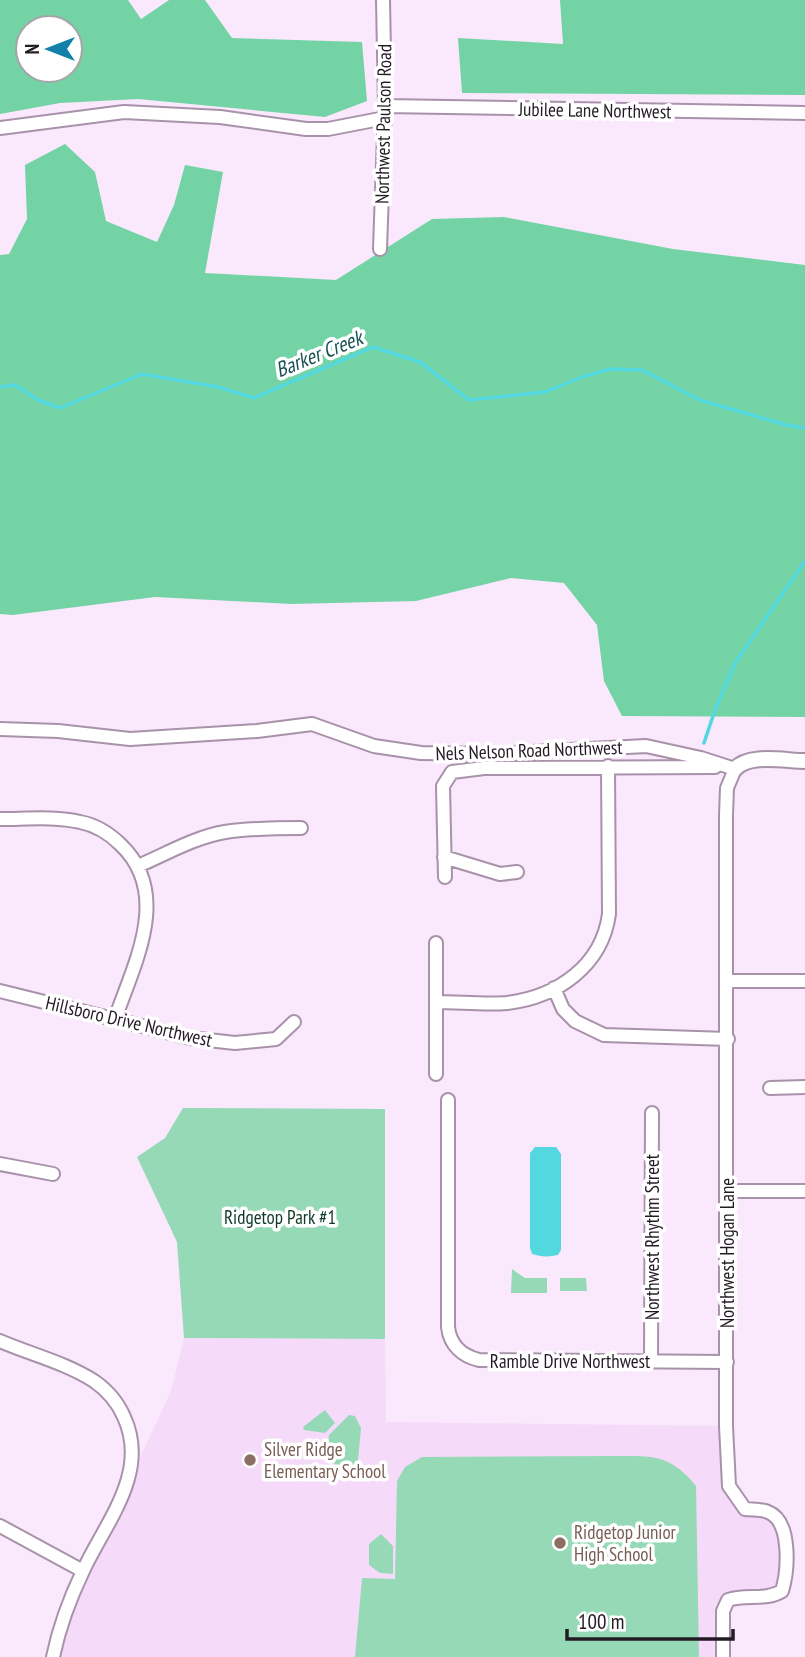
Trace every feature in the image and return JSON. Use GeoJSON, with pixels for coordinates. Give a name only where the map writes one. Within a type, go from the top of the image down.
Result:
{"type":"FeatureCollection","features":[{"type":"Feature","properties":{"kind":"street","name":"Northwest Paulson Road"},"geometry":{"type":"LineString","coordinates":[[380,249],[385,112],[383,0]]}},
{"type":"Feature","properties":{"kind":"street","name":"Jubilee Lane Northwest"},"geometry":{"type":"LineString","coordinates":[[0,128],[124,112],[220,117],[328,129],[385,112],[805,113]]}},
{"type":"Feature","properties":{"kind":"street","name":"Nels Nelson Road Northwest"},"geometry":{"type":"LineString","coordinates":[[0,729],[58,731],[130,739],[257,731],[312,724],[374,746],[421,753],[495,754],[646,746],[731,768]]}},
{"type":"Feature","properties":{"kind":"street"},"geometry":{"type":"LineString","coordinates":[[445,877],[443,786],[452,772],[484,768],[608,766],[731,768],[750,760],[805,761]]}},
{"type":"Feature","properties":{"kind":"street"},"geometry":{"type":"LineString","coordinates":[[436,1002],[504,1003],[538,997],[588,965],[607,932],[609,914],[608,766]]}},
{"type":"Feature","properties":{"kind":"street","name":"Northwest Hogan Lane"},"geometry":{"type":"LineString","coordinates":[[723,1657],[723,1611],[728,1600],[737,1597],[772,1597],[782,1591],[785,1581],[786,1535],[780,1521],[769,1512],[745,1509],[729,1486],[726,1426],[726,816],[731,768]]}},
{"type":"Feature","properties":{"kind":"street"},"geometry":{"type":"LineString","coordinates":[[0,819],[80,821],[112,836],[138,866],[148,895],[148,917],[115,1020]]}},
{"type":"Feature","properties":{"kind":"street"},"geometry":{"type":"LineString","coordinates":[[138,866],[222,832],[301,828]]}},
{"type":"Feature","properties":{"kind":"street"},"geometry":{"type":"LineString","coordinates":[[444,857],[500,874],[517,872]]}},
{"type":"Feature","properties":{"kind":"street"},"geometry":{"type":"LineString","coordinates":[[436,943],[436,1074]]}},
{"type":"Feature","properties":{"kind":"street"},"geometry":{"type":"LineString","coordinates":[[727,981],[805,981]]}},
{"type":"Feature","properties":{"kind":"street"},"geometry":{"type":"LineString","coordinates":[[554,988],[563,1009],[575,1021],[604,1035],[728,1039]]}},
{"type":"Feature","properties":{"kind":"street","name":"Hillsboro Drive Northwest"},"geometry":{"type":"LineString","coordinates":[[0,991],[190,1038],[235,1043],[276,1039],[294,1022]]}},
{"type":"Feature","properties":{"kind":"street"},"geometry":{"type":"LineString","coordinates":[[770,1088],[805,1087]]}},
{"type":"Feature","properties":{"kind":"street","name":"Ramble Drive Northwest"},"geometry":{"type":"LineString","coordinates":[[448,1100],[447,1327],[449,1338],[456,1348],[466,1357],[480,1360],[727,1362]]}},
{"type":"Feature","properties":{"kind":"street","name":"Northwest Rhythm Street"},"geometry":{"type":"LineString","coordinates":[[651,1361],[652,1113]]}},
{"type":"Feature","properties":{"kind":"street"},"geometry":{"type":"LineString","coordinates":[[0,1164],[53,1174]]}},
{"type":"Feature","properties":{"kind":"street"},"geometry":{"type":"LineString","coordinates":[[726,1191],[805,1191]]}},
{"type":"Feature","properties":{"kind":"street"},"geometry":{"type":"LineString","coordinates":[[0,1341],[69,1368],[94,1381],[120,1408],[133,1443],[130,1472],[120,1502],[83,1571],[57,1637],[53,1657]]}},
{"type":"Feature","properties":{"kind":"street"},"geometry":{"type":"LineString","coordinates":[[0,1526],[83,1571]]}},
{"type":"Feature","properties":{"kind":"shaded area","name":"Ridgetop Junior High School"},"geometry":{"type":"Polygon","coordinates":[[[184,1338],[385,1339],[386,1422],[726,1426],[737,1500],[780,1521],[782,1591],[728,1600],[723,1657],[53,1657],[57,1637],[171,1391],[184,1338]]]}},
{"type":"Feature","properties":{"kind":"green space"},"geometry":{"type":"Polygon","coordinates":[[[0,0],[128,0],[141,19],[169,0],[205,0],[232,38],[362,42],[367,101],[325,117],[138,99],[60,103],[0,114],[0,0]]]}},
{"type":"Feature","properties":{"kind":"green space"},"geometry":{"type":"Polygon","coordinates":[[[560,0],[805,0],[805,95],[462,93],[458,38],[563,44],[560,0]]]}},
{"type":"Feature","properties":{"kind":"green space"},"geometry":{"type":"Polygon","coordinates":[[[65,144],[95,172],[106,221],[157,242],[174,205],[185,165],[223,172],[205,273],[336,280],[432,219],[504,217],[673,249],[805,265],[805,717],[622,716],[604,681],[597,625],[564,583],[511,578],[416,601],[292,604],[155,597],[13,615],[0,614],[0,255],[9,254],[27,219],[25,165],[65,144]]]}},
{"type":"Feature","properties":{"kind":"green space","name":"Ridgetop Park #1"},"geometry":{"type":"Polygon","coordinates":[[[183,1108],[385,1109],[385,1339],[184,1338],[177,1242],[137,1157],[165,1138],[183,1108]]]}},
{"type":"Feature","properties":{"kind":"green space"},"geometry":{"type":"Polygon","coordinates":[[[512,1269],[525,1278],[547,1278],[547,1293],[511,1293],[512,1269]]]}},
{"type":"Feature","properties":{"kind":"green space"},"geometry":{"type":"Polygon","coordinates":[[[560,1278],[586,1278],[587,1291],[560,1291],[560,1278]]]}},
{"type":"Feature","properties":{"kind":"green space"},"geometry":{"type":"Polygon","coordinates":[[[325,1410],[335,1423],[325,1433],[304,1430],[303,1427],[325,1410]]]}},
{"type":"Feature","properties":{"kind":"green space"},"geometry":{"type":"Polygon","coordinates":[[[349,1415],[355,1416],[361,1428],[357,1471],[348,1480],[327,1454],[329,1435],[349,1415]]]}},
{"type":"Feature","properties":{"kind":"green space"},"geometry":{"type":"Polygon","coordinates":[[[641,1456],[670,1463],[696,1486],[699,1657],[355,1657],[362,1578],[395,1579],[397,1481],[405,1467],[422,1457],[641,1456]]]}},
{"type":"Feature","properties":{"kind":"green space"},"geometry":{"type":"Polygon","coordinates":[[[381,1534],[393,1546],[393,1574],[380,1573],[369,1565],[369,1544],[381,1534]]]}},
{"type":"Feature","properties":{"kind":"water"},"geometry":{"type":"Polygon","coordinates":[[[535,1147],[556,1147],[561,1154],[561,1250],[558,1255],[535,1255],[530,1248],[530,1153],[535,1147]]]}},
{"type":"Feature","properties":{"kind":"waterway","name":"Barker Creek"},"geometry":{"type":"LineString","coordinates":[[0,387],[15,385],[38,400],[60,408],[142,374],[218,387],[254,398],[373,347],[420,362],[469,400],[545,392],[610,369],[642,370],[700,400],[805,428]]}},
{"type":"Feature","properties":{"kind":"waterway"},"geometry":{"type":"LineString","coordinates":[[704,743],[735,663],[805,561]]}},
{"type":"Feature","properties":{"kind":"place","name":"Silver Ridge Elementary School"},"geometry":{"type":"Point","coordinates":[250,1460]}},
{"type":"Feature","properties":{"kind":"place","name":"Ridgetop Junior High School"},"geometry":{"type":"Point","coordinates":[560,1543]}}]}
